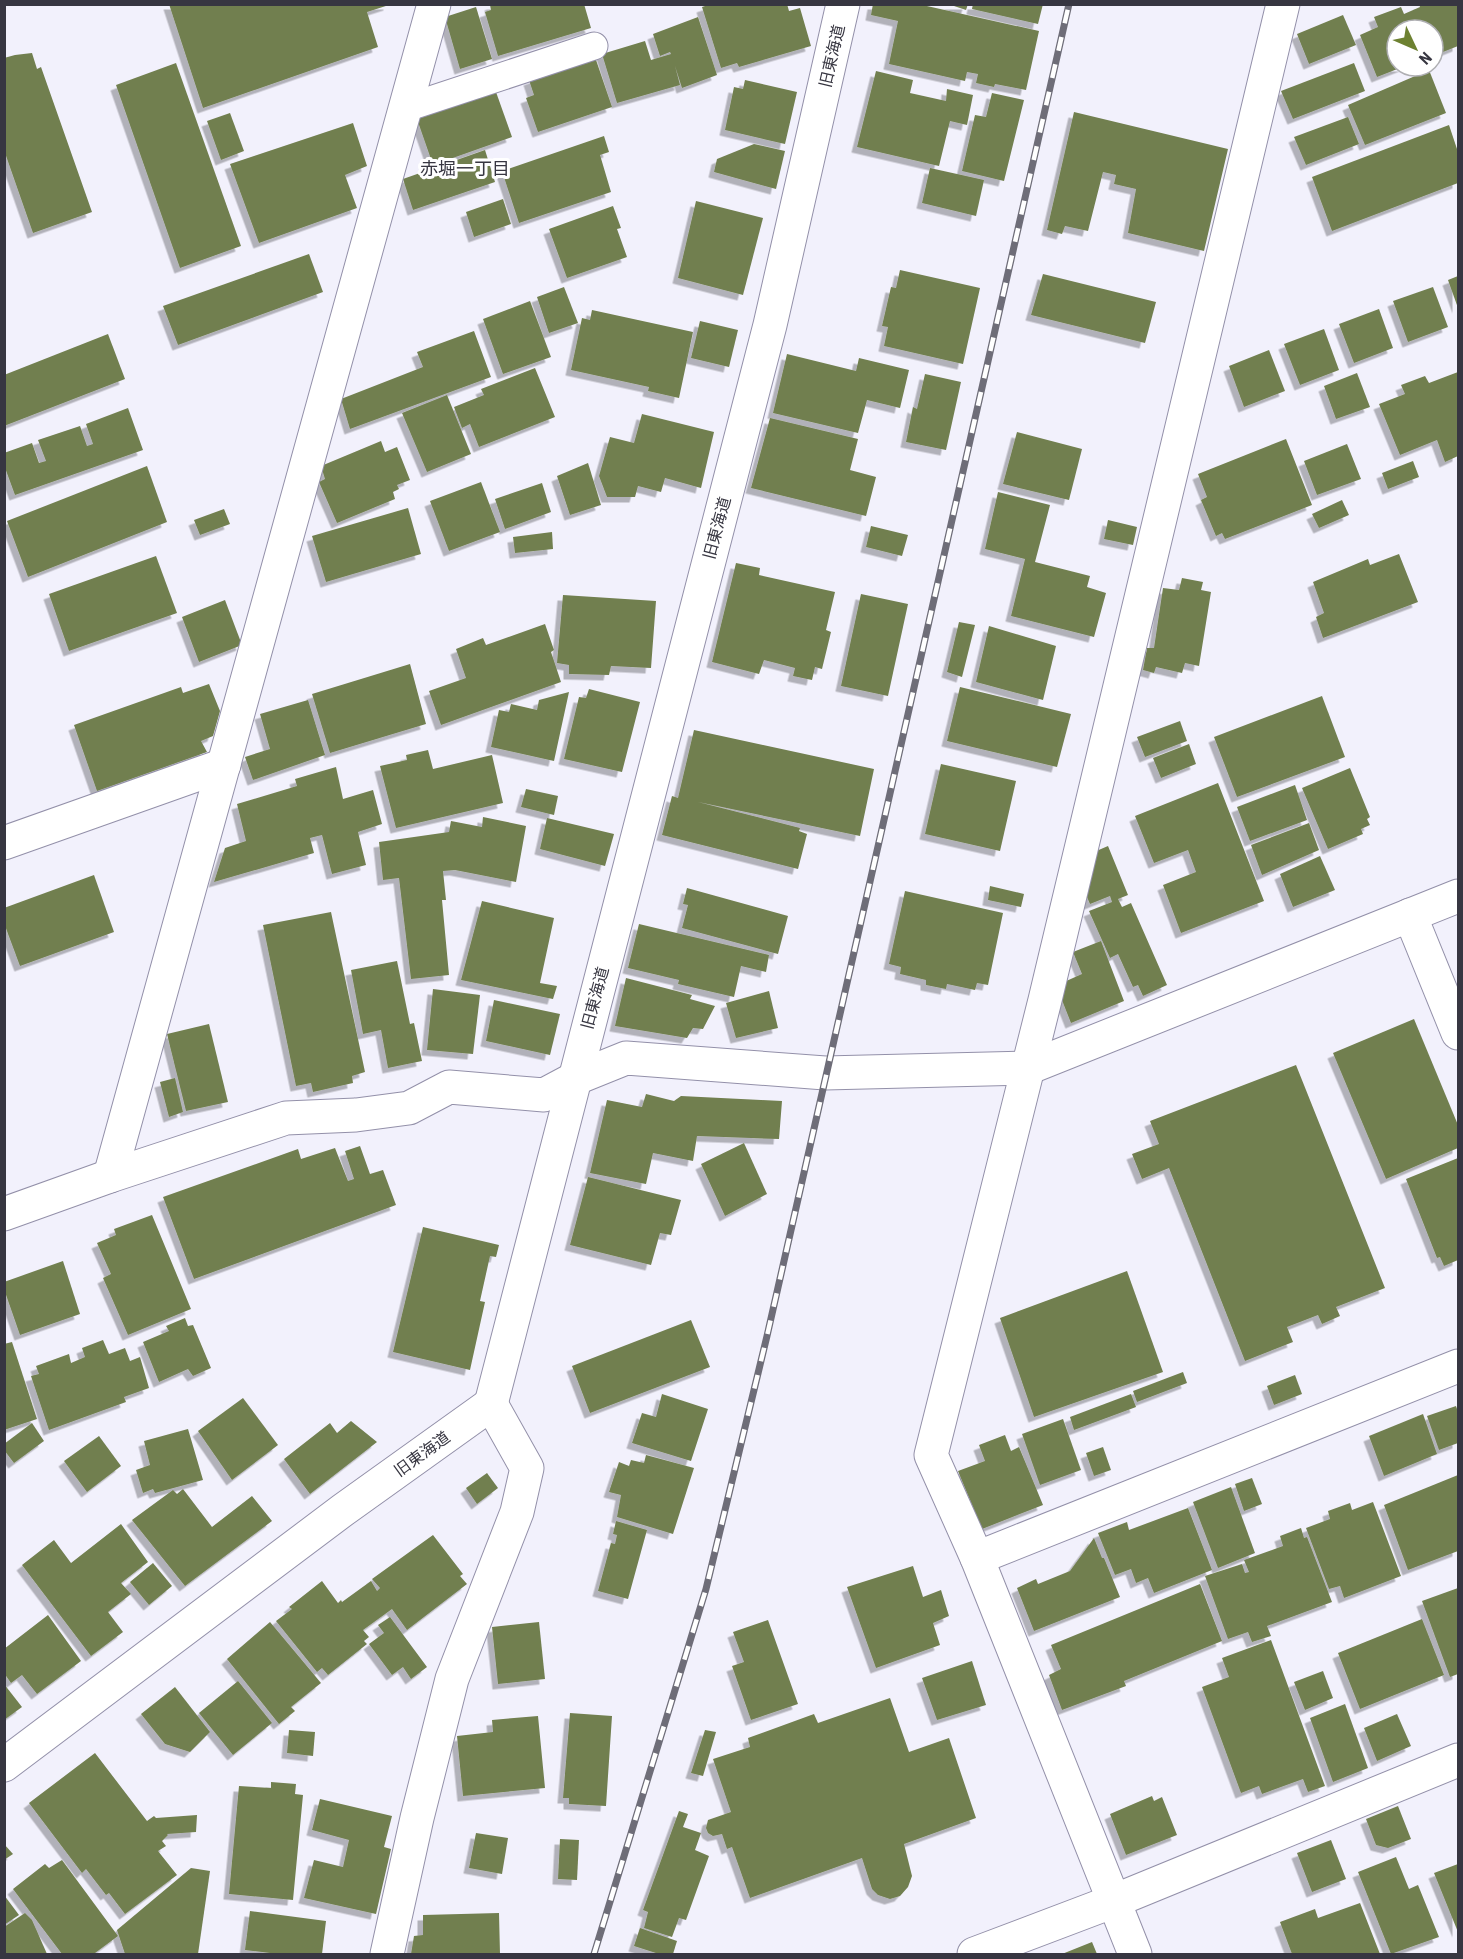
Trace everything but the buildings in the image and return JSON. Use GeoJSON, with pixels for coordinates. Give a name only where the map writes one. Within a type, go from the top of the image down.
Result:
{"type":"FeatureCollection","features":[{"type":"Feature","properties":{"kind":"street"},"geometry":{"type":"LineString","coordinates":[[110,1176],[435,4]]}},
{"type":"Feature","properties":{"kind":"street","name":"旧東海道"},"geometry":{"type":"LineString","coordinates":[[4,1765],[343,1510],[490,1404],[770,325],[843,4]]}},
{"type":"Feature","properties":{"kind":"street"},"geometry":{"type":"LineString","coordinates":[[1135,1954],[978,1558],[931,1455],[1028,1068],[1283,4]]}},
{"type":"Feature","properties":{"kind":"street"},"geometry":{"type":"LineString","coordinates":[[4,843],[224,765]]}},
{"type":"Feature","properties":{"kind":"street"},"geometry":{"type":"LineString","coordinates":[[4,1214],[110,1176],[286,1118],[356,1115],[409,1108],[449,1087],[544,1095],[574,1079],[626,1058],[825,1074],[1028,1068],[1458,896]]}},
{"type":"Feature","properties":{"kind":"street"},"geometry":{"type":"LineString","coordinates":[[1410,915],[1458,1033]]}},
{"type":"Feature","properties":{"kind":"street"},"geometry":{"type":"LineString","coordinates":[[978,1558],[1458,1366]]}},
{"type":"Feature","properties":{"kind":"street"},"geometry":{"type":"LineString","coordinates":[[387,1954],[452,1678],[517,1512],[527,1468],[490,1404]]}},
{"type":"Feature","properties":{"kind":"street"},"geometry":{"type":"LineString","coordinates":[[974,1954],[1114,1901],[1458,1760]]}},
{"type":"Feature","properties":{"kind":"lane"},"geometry":{"type":"LineString","coordinates":[[406,108],[594,46]]}},
{"type":"Feature","properties":{"kind":"railway"},"geometry":{"type":"LineString","coordinates":[[594,1954],[706,1589],[767,1336],[1069,4]]}},
{"type":"Feature","properties":{"kind":"district","name":"赤堀一丁目"},"geometry":{"type":"Point","coordinates":[465,168]}}]}
